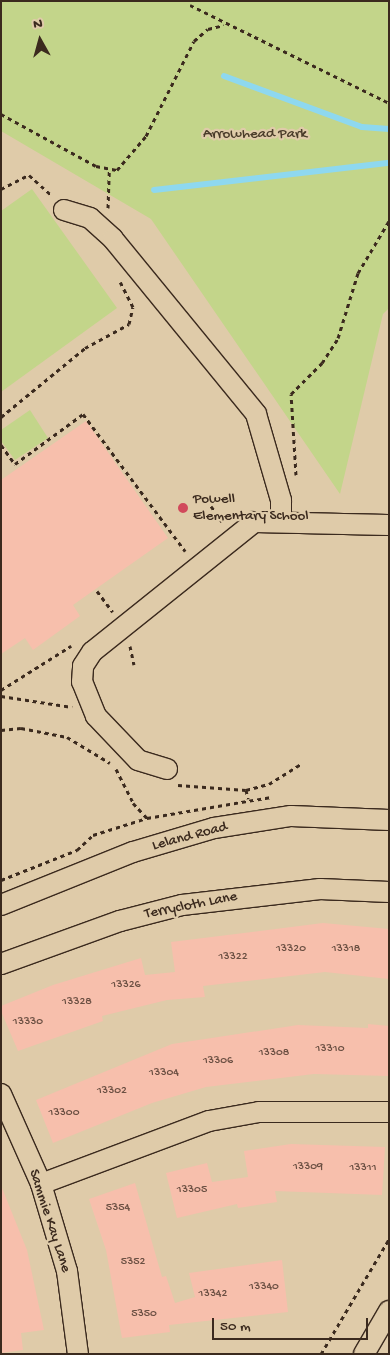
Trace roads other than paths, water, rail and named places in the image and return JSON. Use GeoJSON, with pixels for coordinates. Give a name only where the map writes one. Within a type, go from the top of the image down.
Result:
{"type":"FeatureCollection","features":[{"type":"Feature","properties":{"kind":"street"},"geometry":{"type":"LineString","coordinates":[[64,210],[90,218],[105,232],[155,286],[256,414],[282,500],[281,520]]}},
{"type":"Feature","properties":{"kind":"street"},"geometry":{"type":"LineString","coordinates":[[169,776],[138,760],[96,716],[84,694],[83,666],[92,652],[241,529],[254,522],[281,520],[389,525]]}},
{"type":"Feature","properties":{"kind":"street","name":"Leland Road"},"geometry":{"type":"LineString","coordinates":[[1,905],[133,852],[214,828],[291,816],[389,820]]}},
{"type":"Feature","properties":{"kind":"street","name":"Terrycloth Lane"},"geometry":{"type":"LineString","coordinates":[[1,964],[120,920],[182,905],[320,889],[389,892]]}},
{"type":"Feature","properties":{"kind":"street","name":"Sammie Kay Lane"},"geometry":{"type":"LineString","coordinates":[[1,1094],[41,1184],[67,1271],[78,1354]]}},
{"type":"Feature","properties":{"kind":"street"},"geometry":{"type":"LineString","coordinates":[[41,1184],[210,1121],[259,1112],[389,1112]]}},
{"type":"Feature","properties":{"kind":"street"},"geometry":{"type":"LineString","coordinates":[[364,1354],[389,1311]]}},
{"type":"Feature","properties":{"kind":"waterway"},"geometry":{"type":"LineString","coordinates":[[224,76],[362,127],[389,129]]}},
{"type":"Feature","properties":{"kind":"waterway"},"geometry":{"type":"LineString","coordinates":[[154,190],[389,163]]}},
{"type":"Feature","properties":{"kind":"place","name":"Powell Elementary School"},"geometry":{"type":"Point","coordinates":[183,508]}},
{"type":"Feature","properties":{"kind":"park label","name":"Arrowhead Park"},"geometry":{"type":"Point","coordinates":[255,135]}}]}
